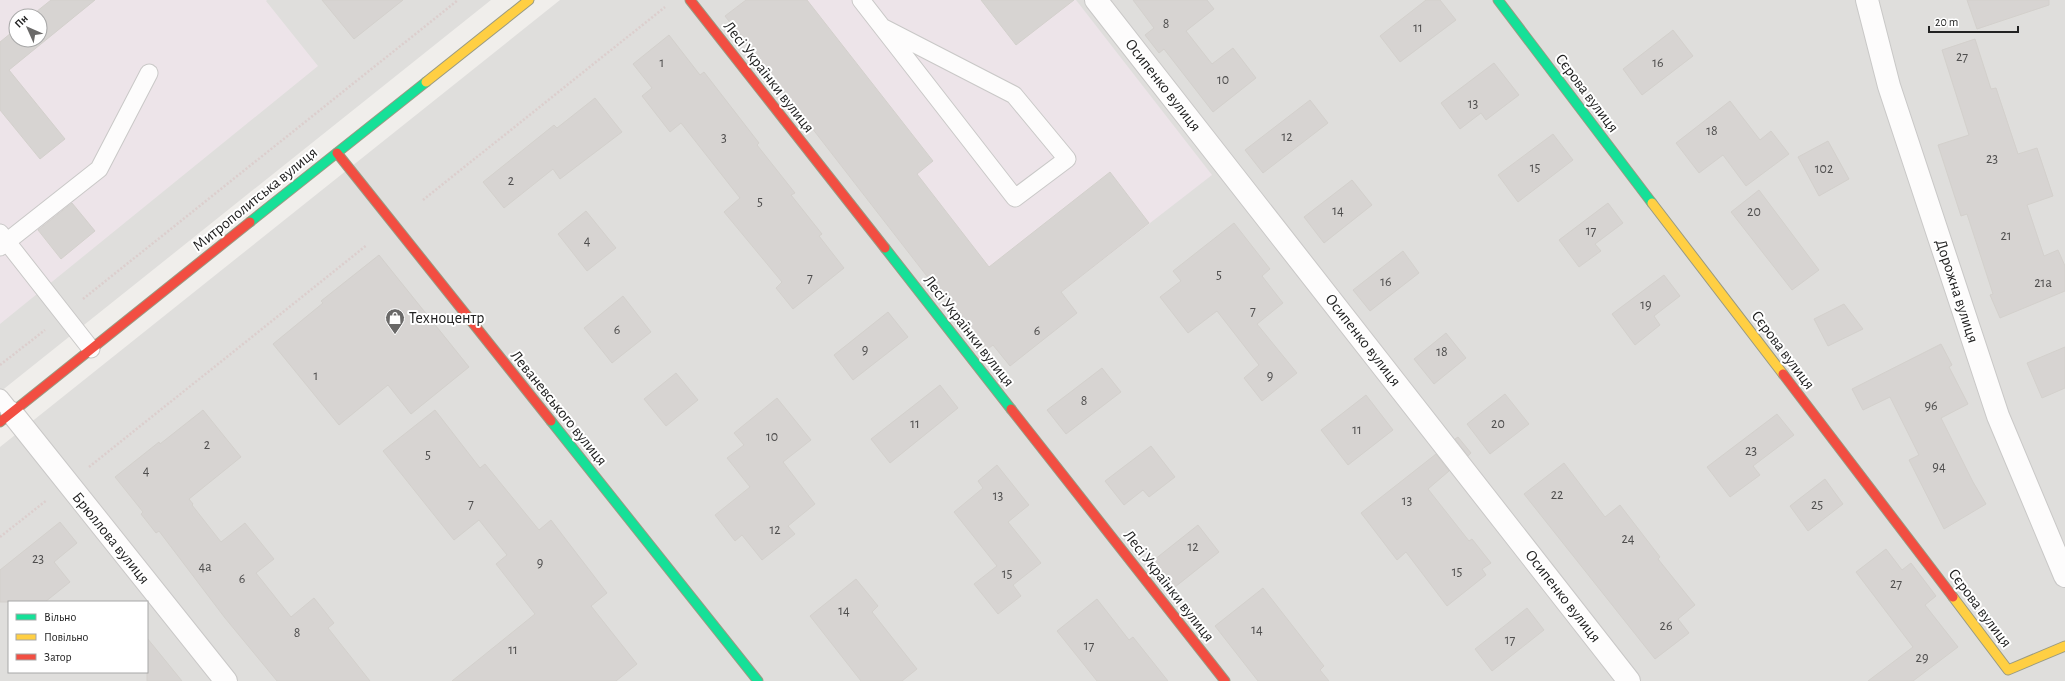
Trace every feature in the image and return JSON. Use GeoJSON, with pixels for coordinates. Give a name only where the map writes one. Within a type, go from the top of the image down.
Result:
{"type":"FeatureCollection","features":[{"type":"Feature","properties":{"kind":"street","name":"Митрополитська вулиця"},"geometry":{"type":"LineString","coordinates":[[4,411],[91,349],[529,0]]}},
{"type":"Feature","properties":{"kind":"street","name":"Лесі Українки вулиця"},"geometry":{"type":"LineString","coordinates":[[690,0],[1225,681]]}},
{"type":"Feature","properties":{"kind":"street","name":"Осипенко вулиця"},"geometry":{"type":"LineString","coordinates":[[1096,0],[1629,681]]}},
{"type":"Feature","properties":{"kind":"street","name":"Сєрова вулиця"},"geometry":{"type":"LineString","coordinates":[[1498,0],[2008,670],[2065,646]]}},
{"type":"Feature","properties":{"kind":"street","name":"Дорожна вулиця"},"geometry":{"type":"LineString","coordinates":[[1867,0],[1889,86],[1998,416],[2065,576]]}},
{"type":"Feature","properties":{"kind":"street","name":"Леваневського вулиця"},"geometry":{"type":"LineString","coordinates":[[337,153],[758,681]]}},
{"type":"Feature","properties":{"kind":"street","name":"Брюллова вулиця"},"geometry":{"type":"LineString","coordinates":[[4,411],[68,483],[226,681]]}},
{"type":"Feature","properties":{"kind":"lane"},"geometry":{"type":"LineString","coordinates":[[861,0],[882,28],[1015,198],[1067,159],[1014,95],[882,28]]}},
{"type":"Feature","properties":{"kind":"lane"},"geometry":{"type":"LineString","coordinates":[[91,349],[2,241],[99,169],[149,73]]}},
{"type":"Feature","properties":{"kind":"path"},"geometry":{"type":"LineString","coordinates":[[0,365],[458,0]]}},
{"type":"Feature","properties":{"kind":"path"},"geometry":{"type":"LineString","coordinates":[[423,200],[667,5]]}},
{"type":"Feature","properties":{"kind":"path"},"geometry":{"type":"LineString","coordinates":[[0,538],[367,245]]}},
{"type":"Feature","properties":{"kind":"shaded area"},"geometry":{"type":"Polygon","coordinates":[[[0,0],[491,0],[0,392],[0,0]]]}},
{"type":"Feature","properties":{"kind":"shaded area"},"geometry":{"type":"Polygon","coordinates":[[[0,0],[267,0],[266,1],[318,66],[0,324],[0,0]]]}},
{"type":"Feature","properties":{"kind":"shaded area"},"geometry":{"type":"Polygon","coordinates":[[[560,0],[2065,0],[2065,681],[0,681],[0,447],[560,0]]]}},
{"type":"Feature","properties":{"kind":"shaded area"},"geometry":{"type":"Polygon","coordinates":[[[746,0],[1076,0],[1212,175],[985,351],[725,16],[746,0]]]}},
{"type":"Feature","properties":{"kind":"building"},"geometry":{"type":"Polygon","coordinates":[[[51,0],[95,0],[48,38],[48,8],[41,8],[51,0]]]}},
{"type":"Feature","properties":{"kind":"building"},"geometry":{"type":"Polygon","coordinates":[[[322,0],[403,0],[354,39],[322,0]]]}},
{"type":"Feature","properties":{"kind":"building"},"geometry":{"type":"Polygon","coordinates":[[[746,0],[807,0],[933,161],[917,174],[989,267],[1110,172],[1149,223],[1061,292],[1077,313],[1010,366],[993,345],[985,351],[725,16],[746,0]]]}},
{"type":"Feature","properties":{"kind":"building"},"geometry":{"type":"Polygon","coordinates":[[[981,0],[1074,0],[1016,45],[981,0]]]}},
{"type":"Feature","properties":{"kind":"building"},"geometry":{"type":"Polygon","coordinates":[[[1133,0],[1207,0],[1214,9],[1186,31],[1212,64],[1233,48],[1256,78],[1213,112],[1164,49],[1159,53],[1145,35],[1154,28],[1133,0]]]}},
{"type":"Feature","properties":{"kind":"building"},"geometry":{"type":"Polygon","coordinates":[[[1426,0],[1440,0],[1456,20],[1400,62],[1380,36],[1426,0]]]}},
{"type":"Feature","properties":{"kind":"building"},"geometry":{"type":"Polygon","coordinates":[[[1967,0],[2049,0],[2049,5],[1977,29],[1967,0]]]}},
{"type":"Feature","properties":{"kind":"building"},"geometry":{"type":"Polygon","coordinates":[[[1673,30],[1693,56],[1642,95],[1623,69],[1673,30]]]}},
{"type":"Feature","properties":{"kind":"building"},"geometry":{"type":"Polygon","coordinates":[[[669,35],[700,75],[704,72],[759,143],[757,145],[795,193],[791,195],[822,234],[819,236],[844,268],[793,309],[776,288],[782,282],[724,212],[740,198],[681,123],[670,132],[642,96],[652,88],[633,64],[669,35]]]}},
{"type":"Feature","properties":{"kind":"building"},"geometry":{"type":"Polygon","coordinates":[[[8,36],[8,48],[36,48],[9,70],[65,139],[40,159],[0,110],[0,42],[8,36]]]}},
{"type":"Feature","properties":{"kind":"building"},"geometry":{"type":"Polygon","coordinates":[[[1975,39],[1991,89],[1996,88],[2018,154],[2037,148],[2053,196],[2027,205],[2044,256],[2058,250],[2065,266],[2065,291],[2000,318],[1990,295],[1993,294],[1967,214],[1961,216],[1938,145],[1969,135],[1942,50],[1975,39]]]}},
{"type":"Feature","properties":{"kind":"building"},"geometry":{"type":"Polygon","coordinates":[[[1494,63],[1519,95],[1486,120],[1481,113],[1460,129],[1441,103],[1494,63]]]}},
{"type":"Feature","properties":{"kind":"building"},"geometry":{"type":"Polygon","coordinates":[[[595,98],[622,132],[560,179],[553,169],[504,208],[483,182],[554,125],[557,128],[595,98]]]}},
{"type":"Feature","properties":{"kind":"building"},"geometry":{"type":"Polygon","coordinates":[[[1310,100],[1328,123],[1263,173],[1245,150],[1310,100]]]}},
{"type":"Feature","properties":{"kind":"building"},"geometry":{"type":"Polygon","coordinates":[[[1730,101],[1760,140],[1771,131],[1789,154],[1746,186],[1723,155],[1699,173],[1676,143],[1730,101]]]}},
{"type":"Feature","properties":{"kind":"building"},"geometry":{"type":"Polygon","coordinates":[[[1553,134],[1573,160],[1518,202],[1498,175],[1553,134]]]}},
{"type":"Feature","properties":{"kind":"building"},"geometry":{"type":"Polygon","coordinates":[[[1828,141],[1849,179],[1819,196],[1798,157],[1828,141]]]}},
{"type":"Feature","properties":{"kind":"building"},"geometry":{"type":"Polygon","coordinates":[[[1352,180],[1372,205],[1324,243],[1304,217],[1352,180]]]}},
{"type":"Feature","properties":{"kind":"building"},"geometry":{"type":"Polygon","coordinates":[[[1759,190],[1819,270],[1792,290],[1731,212],[1759,190]]]}},
{"type":"Feature","properties":{"kind":"building"},"geometry":{"type":"Polygon","coordinates":[[[72,203],[95,231],[61,259],[38,230],[72,203]]]}},
{"type":"Feature","properties":{"kind":"building"},"geometry":{"type":"Polygon","coordinates":[[[1608,203],[1623,223],[1595,244],[1601,251],[1579,267],[1559,240],[1608,203]]]}},
{"type":"Feature","properties":{"kind":"building"},"geometry":{"type":"Polygon","coordinates":[[[586,211],[616,248],[587,271],[558,234],[586,211]]]}},
{"type":"Feature","properties":{"kind":"building"},"geometry":{"type":"Polygon","coordinates":[[[1234,223],[1270,269],[1262,276],[1283,303],[1257,324],[1297,373],[1262,401],[1244,378],[1259,365],[1217,311],[1188,333],[1160,297],[1181,281],[1173,271],[1234,223]]]}},
{"type":"Feature","properties":{"kind":"building"},"geometry":{"type":"Polygon","coordinates":[[[1403,251],[1419,273],[1370,311],[1353,290],[1403,251]]]}},
{"type":"Feature","properties":{"kind":"building"},"geometry":{"type":"Polygon","coordinates":[[[379,255],[469,367],[411,414],[388,385],[339,425],[273,344],[323,303],[321,301],[379,255]]]}},
{"type":"Feature","properties":{"kind":"building"},"geometry":{"type":"Polygon","coordinates":[[[1664,275],[1680,296],[1654,316],[1660,325],[1635,345],[1612,314],[1664,275]]]}},
{"type":"Feature","properties":{"kind":"building"},"geometry":{"type":"Polygon","coordinates":[[[623,296],[651,332],[612,363],[584,328],[623,296]]]}},
{"type":"Feature","properties":{"kind":"building"},"geometry":{"type":"Polygon","coordinates":[[[1844,304],[1863,329],[1828,346],[1814,319],[1844,304]]]}},
{"type":"Feature","properties":{"kind":"building"},"geometry":{"type":"Polygon","coordinates":[[[888,312],[908,337],[853,380],[834,355],[888,312]]]}},
{"type":"Feature","properties":{"kind":"building"},"geometry":{"type":"Polygon","coordinates":[[[1446,333],[1466,358],[1434,384],[1414,359],[1446,333]]]}},
{"type":"Feature","properties":{"kind":"building"},"geometry":{"type":"Polygon","coordinates":[[[1941,344],[1952,365],[1949,367],[1968,404],[1941,418],[1973,482],[1986,504],[1944,529],[1909,460],[1919,455],[1890,397],[1863,410],[1852,389],[1941,344]]]}},
{"type":"Feature","properties":{"kind":"building"},"geometry":{"type":"Polygon","coordinates":[[[2065,347],[2065,388],[2042,398],[2027,363],[2065,347]]]}},
{"type":"Feature","properties":{"kind":"building"},"geometry":{"type":"Polygon","coordinates":[[[1102,368],[1121,392],[1066,434],[1047,410],[1102,368]]]}},
{"type":"Feature","properties":{"kind":"building"},"geometry":{"type":"Polygon","coordinates":[[[676,373],[698,400],[666,426],[644,399],[676,373]]]}},
{"type":"Feature","properties":{"kind":"building"},"geometry":{"type":"Polygon","coordinates":[[[940,385],[958,408],[890,463],[871,439],[940,385]]]}},
{"type":"Feature","properties":{"kind":"building"},"geometry":{"type":"Polygon","coordinates":[[[1505,394],[1529,424],[1490,454],[1467,424],[1505,394]]]}},
{"type":"Feature","properties":{"kind":"building"},"geometry":{"type":"Polygon","coordinates":[[[1366,395],[1393,430],[1348,465],[1321,430],[1366,395]]]}},
{"type":"Feature","properties":{"kind":"building"},"geometry":{"type":"Polygon","coordinates":[[[777,398],[811,440],[783,462],[815,504],[788,526],[795,534],[762,560],[742,535],[735,541],[715,515],[750,487],[727,458],[744,445],[734,433],[777,398]]]}},
{"type":"Feature","properties":{"kind":"building"},"geometry":{"type":"Polygon","coordinates":[[[203,410],[241,457],[189,499],[193,504],[192,505],[221,542],[245,523],[274,559],[256,573],[291,617],[314,598],[334,623],[328,628],[370,681],[277,681],[225,618],[159,531],[156,533],[141,514],[143,512],[115,477],[203,410]]]}},
{"type":"Feature","properties":{"kind":"building"},"geometry":{"type":"Polygon","coordinates":[[[435,410],[480,468],[485,464],[539,530],[551,520],[607,593],[591,606],[637,664],[616,681],[452,681],[535,614],[496,564],[507,555],[479,520],[454,540],[383,451],[435,410]]]}},
{"type":"Feature","properties":{"kind":"building"},"geometry":{"type":"Polygon","coordinates":[[[1777,414],[1794,435],[1753,466],[1760,475],[1730,497],[1707,467],[1777,414]]]}},
{"type":"Feature","properties":{"kind":"building"},"geometry":{"type":"Polygon","coordinates":[[[1458,437],[1471,453],[1468,456],[1455,439],[1458,437]]]}},
{"type":"Feature","properties":{"kind":"building"},"geometry":{"type":"Polygon","coordinates":[[[1151,446],[1175,477],[1149,497],[1143,490],[1124,505],[1105,481],[1151,446]]]}},
{"type":"Feature","properties":{"kind":"building"},"geometry":{"type":"Polygon","coordinates":[[[1436,454],[1449,471],[1428,489],[1469,541],[1472,539],[1491,563],[1482,569],[1486,575],[1447,606],[1406,552],[1397,560],[1361,513],[1436,454]]]}},
{"type":"Feature","properties":{"kind":"building"},"geometry":{"type":"Polygon","coordinates":[[[1564,463],[1605,517],[1620,505],[1660,557],[1658,559],[1695,605],[1678,619],[1689,633],[1655,659],[1524,494],[1564,463]]]}},
{"type":"Feature","properties":{"kind":"building"},"geometry":{"type":"Polygon","coordinates":[[[997,465],[1029,505],[1008,522],[1041,563],[1013,585],[1021,596],[998,614],[974,584],[997,566],[954,512],[983,488],[978,481],[997,465]]]}},
{"type":"Feature","properties":{"kind":"building"},"geometry":{"type":"Polygon","coordinates":[[[1825,479],[1843,504],[1808,531],[1790,506],[1825,479]]]}},
{"type":"Feature","properties":{"kind":"building"},"geometry":{"type":"Polygon","coordinates":[[[60,522],[77,543],[54,562],[70,582],[46,601],[0,602],[0,570],[60,522]]]}},
{"type":"Feature","properties":{"kind":"building"},"geometry":{"type":"Polygon","coordinates":[[[1198,525],[1219,552],[1175,587],[1154,560],[1198,525]]]}},
{"type":"Feature","properties":{"kind":"building"},"geometry":{"type":"Polygon","coordinates":[[[1886,549],[1902,570],[1911,563],[1936,596],[1925,605],[1958,647],[1913,681],[1868,681],[1913,647],[1856,572],[1886,549]]]}},
{"type":"Feature","properties":{"kind":"building"},"geometry":{"type":"Polygon","coordinates":[[[856,579],[878,606],[872,612],[917,669],[902,681],[861,681],[810,616],[856,579]]]}},
{"type":"Feature","properties":{"kind":"building"},"geometry":{"type":"Polygon","coordinates":[[[1263,588],[1324,666],[1320,670],[1329,681],[1258,681],[1215,626],[1263,588]]]}},
{"type":"Feature","properties":{"kind":"building"},"geometry":{"type":"Polygon","coordinates":[[[1097,599],[1129,640],[1133,637],[1168,681],[1097,681],[1057,631],[1097,599]]]}},
{"type":"Feature","properties":{"kind":"building"},"geometry":{"type":"Polygon","coordinates":[[[1527,608],[1544,630],[1492,671],[1475,649],[1527,608]]]}},
{"type":"Feature","properties":{"kind":"building"},"geometry":{"type":"Polygon","coordinates":[[[148,639],[182,681],[147,681],[148,673],[148,639]]]}},
{"type":"Feature","properties":{"kind":"traffic: fast"},"geometry":{"type":"LineString","coordinates":[[1498,0],[1652,203]]}},
{"type":"Feature","properties":{"kind":"traffic: fast"},"geometry":{"type":"LineString","coordinates":[[250,222],[426,82]]}},
{"type":"Feature","properties":{"kind":"traffic: fast"},"geometry":{"type":"LineString","coordinates":[[885,248],[1011,409]]}},
{"type":"Feature","properties":{"kind":"traffic: fast"},"geometry":{"type":"LineString","coordinates":[[551,421],[758,681]]}},
{"type":"Feature","properties":{"kind":"traffic: slow"},"geometry":{"type":"LineString","coordinates":[[426,82],[529,0]]}},
{"type":"Feature","properties":{"kind":"traffic: slow"},"geometry":{"type":"LineString","coordinates":[[1652,203],[1783,374]]}},
{"type":"Feature","properties":{"kind":"traffic: slow"},"geometry":{"type":"LineString","coordinates":[[1953,597],[2008,670],[2065,646]]}},
{"type":"Feature","properties":{"kind":"traffic: jam"},"geometry":{"type":"LineString","coordinates":[[690,0],[885,248]]}},
{"type":"Feature","properties":{"kind":"traffic: jam"},"geometry":{"type":"LineString","coordinates":[[337,153],[551,421]]}},
{"type":"Feature","properties":{"kind":"traffic: jam"},"geometry":{"type":"LineString","coordinates":[[0,422],[250,222]]}},
{"type":"Feature","properties":{"kind":"traffic: jam"},"geometry":{"type":"LineString","coordinates":[[1783,374],[1953,597]]}},
{"type":"Feature","properties":{"kind":"traffic: jam"},"geometry":{"type":"LineString","coordinates":[[1011,409],[1225,681]]}},
{"type":"Feature","properties":{"kind":"place","name":"Техноцентр"},"geometry":{"type":"Point","coordinates":[395,335]}}]}
